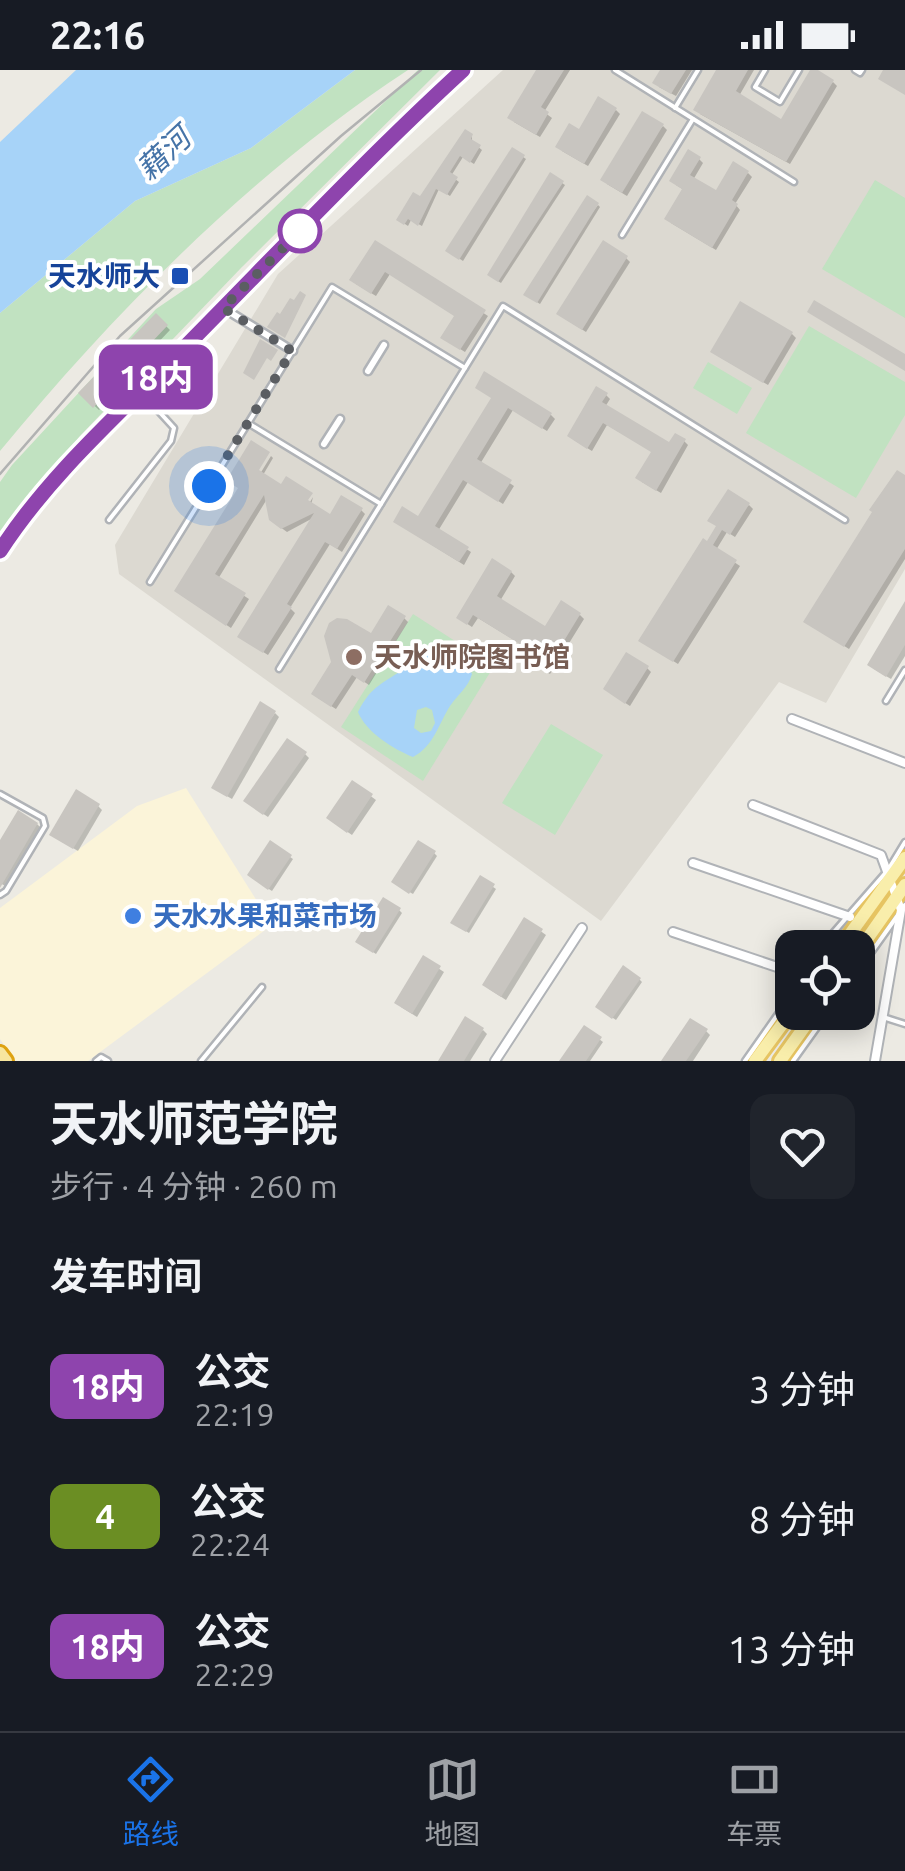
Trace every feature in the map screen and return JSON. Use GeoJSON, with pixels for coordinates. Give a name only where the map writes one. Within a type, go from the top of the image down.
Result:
{"type":"FeatureCollection","features":[{"type":"Feature","properties":{"kind":"highway"},"geometry":{"type":"LineString","coordinates":[[0,1053],[6,1061]]}},
{"type":"Feature","properties":{"kind":"main road"},"geometry":{"type":"LineString","coordinates":[[0,551],[21,518],[140,392],[402,126],[463,70]]}},
{"type":"Feature","properties":{"kind":"main road"},"geometry":{"type":"LineString","coordinates":[[852,930],[889,874],[905,858]]}},
{"type":"Feature","properties":{"kind":"main road"},"geometry":{"type":"LineString","coordinates":[[875,932],[902,899]]}},
{"type":"Feature","properties":{"kind":"main road"},"geometry":{"type":"LineString","coordinates":[[755,1061],[778,1030]]}},
{"type":"Feature","properties":{"kind":"main road"},"geometry":{"type":"LineString","coordinates":[[780,1061],[802,1030]]}},
{"type":"Feature","properties":{"kind":"street"},"geometry":{"type":"LineString","coordinates":[[223,308],[292,351]]}},
{"type":"Feature","properties":{"kind":"street"},"geometry":{"type":"LineString","coordinates":[[368,371],[384,345]]}},
{"type":"Feature","properties":{"kind":"street"},"geometry":{"type":"LineString","coordinates":[[324,444],[340,419]]}},
{"type":"Feature","properties":{"kind":"street"},"geometry":{"type":"LineString","coordinates":[[792,719],[905,763]]}},
{"type":"Feature","properties":{"kind":"street"},"geometry":{"type":"LineString","coordinates":[[753,805],[881,855],[902,899],[900,943],[875,1061]]}},
{"type":"Feature","properties":{"kind":"street"},"geometry":{"type":"LineString","coordinates":[[693,863],[850,916]]}},
{"type":"Feature","properties":{"kind":"street"},"geometry":{"type":"LineString","coordinates":[[495,1061],[582,928]]}},
{"type":"Feature","properties":{"kind":"street"},"geometry":{"type":"LineString","coordinates":[[673,932],[775,966]]}},
{"type":"Feature","properties":{"kind":"lane"},"geometry":{"type":"LineString","coordinates":[[615,70],[794,182]]}},
{"type":"Feature","properties":{"kind":"lane"},"geometry":{"type":"LineString","coordinates":[[675,108],[698,70]]}},
{"type":"Feature","properties":{"kind":"lane"},"geometry":{"type":"LineString","coordinates":[[765,70],[755,87],[780,102],[799,70]]}},
{"type":"Feature","properties":{"kind":"lane"},"geometry":{"type":"LineString","coordinates":[[622,235],[693,119]]}},
{"type":"Feature","properties":{"kind":"lane"},"geometry":{"type":"LineString","coordinates":[[150,582],[332,286],[465,368]]}},
{"type":"Feature","properties":{"kind":"lane"},"geometry":{"type":"LineString","coordinates":[[279,669],[503,306],[845,520]]}},
{"type":"Feature","properties":{"kind":"lane"},"geometry":{"type":"LineString","coordinates":[[109,520],[171,442],[174,428],[140,392]]}},
{"type":"Feature","properties":{"kind":"lane"},"geometry":{"type":"LineString","coordinates":[[248,423],[381,504]]}},
{"type":"Feature","properties":{"kind":"lane"},"geometry":{"type":"LineString","coordinates":[[886,701],[905,670]]}},
{"type":"Feature","properties":{"kind":"lane"},"geometry":{"type":"LineString","coordinates":[[0,794],[43,818],[45,826],[0,895]]}},
{"type":"Feature","properties":{"kind":"lane"},"geometry":{"type":"LineString","coordinates":[[837,930],[889,874],[905,842]]}},
{"type":"Feature","properties":{"kind":"lane"},"geometry":{"type":"LineString","coordinates":[[875,943],[902,899]]}},
{"type":"Feature","properties":{"kind":"lane"},"geometry":{"type":"LineString","coordinates":[[201,1061],[262,987]]}},
{"type":"Feature","properties":{"kind":"lane"},"geometry":{"type":"LineString","coordinates":[[883,1016],[905,1024]]}},
{"type":"Feature","properties":{"kind":"lane"},"geometry":{"type":"LineString","coordinates":[[745,1061],[775,1018]]}},
{"type":"Feature","properties":{"kind":"lane"},"geometry":{"type":"LineString","coordinates":[[793,1061],[815,1030]]}},
{"type":"Feature","properties":{"kind":"lane"},"geometry":{"type":"LineString","coordinates":[[96,1061],[108,1061]]}},
{"type":"Feature","properties":{"kind":"shaded area"},"geometry":{"type":"Polygon","coordinates":[[[503,70],[905,70],[905,569],[826,703],[779,682],[601,921],[119,574],[115,545],[278,274],[503,70]]]}},
{"type":"Feature","properties":{"kind":"shaded area","name":"天水水果和菜市场"},"geometry":{"type":"Polygon","coordinates":[[[186,788],[272,925],[88,1061],[15,1061],[0,1039],[0,908],[137,806],[186,788]]]}},
{"type":"Feature","properties":{"kind":"green space"},"geometry":{"type":"Polygon","coordinates":[[[355,70],[408,70],[296,152],[190,245],[91,346],[0,451],[0,313],[135,201],[251,148],[355,70]]]}},
{"type":"Feature","properties":{"kind":"green space"},"geometry":{"type":"Polygon","coordinates":[[[418,70],[440,70],[241,268],[80,436],[0,536],[0,482],[12,465],[156,309],[200,279],[418,70]]]}},
{"type":"Feature","properties":{"kind":"green space"},"geometry":{"type":"Polygon","coordinates":[[[875,180],[905,198],[905,318],[822,269],[875,180]]]}},
{"type":"Feature","properties":{"kind":"green space"},"geometry":{"type":"Polygon","coordinates":[[[809,326],[905,382],[905,415],[856,498],[746,433],[809,326]]]}},
{"type":"Feature","properties":{"kind":"green space"},"geometry":{"type":"Polygon","coordinates":[[[708,362],[752,388],[737,414],[693,388],[708,362]]]}},
{"type":"Feature","properties":{"kind":"green space"},"geometry":{"type":"Polygon","coordinates":[[[413,614],[494,666],[423,781],[341,727],[413,614]]]}},
{"type":"Feature","properties":{"kind":"green space"},"geometry":{"type":"Polygon","coordinates":[[[551,724],[603,755],[555,835],[502,803],[551,724]]]}},
{"type":"Feature","properties":{"kind":"water","name":"藉河"},"geometry":{"type":"Polygon","coordinates":[[[76,70],[355,70],[251,148],[135,201],[0,313],[0,142],[76,70]]]}},
{"type":"Feature","properties":{"kind":"water"},"geometry":{"type":"Polygon","coordinates":[[[434,650],[469,668],[472,674],[431,741],[413,757],[381,739],[358,712],[374,690],[434,650]],[[417,710],[414,728],[421,733],[431,731],[435,723],[432,710],[417,710]]]}},
{"type":"Feature","properties":{"kind":"building"},"geometry":{"type":"Polygon","coordinates":[[[536,70],[564,70],[541,107],[549,112],[536,135],[507,118],[536,70]]]}},
{"type":"Feature","properties":{"kind":"building"},"geometry":{"type":"Polygon","coordinates":[[[660,70],[686,70],[671,94],[652,83],[660,70]]]}},
{"type":"Feature","properties":{"kind":"building"},"geometry":{"type":"Polygon","coordinates":[[[716,70],[748,70],[736,91],[781,119],[810,70],[818,70],[834,80],[786,162],[693,110],[716,70]]]}},
{"type":"Feature","properties":{"kind":"building"},"geometry":{"type":"Polygon","coordinates":[[[883,70],[905,70],[905,95],[878,79],[883,70]]]}},
{"type":"Feature","properties":{"kind":"building"},"geometry":{"type":"Polygon","coordinates":[[[598,96],[617,108],[584,164],[555,147],[569,123],[579,129],[598,96]]]}},
{"type":"Feature","properties":{"kind":"building"},"geometry":{"type":"Polygon","coordinates":[[[642,111],[664,124],[622,193],[600,180],[642,111]]]}},
{"type":"Feature","properties":{"kind":"building"},"geometry":{"type":"Polygon","coordinates":[[[465,129],[481,145],[470,163],[460,156],[450,172],[458,177],[447,195],[436,189],[418,226],[408,219],[404,225],[396,220],[413,192],[420,196],[465,129]]]}},
{"type":"Feature","properties":{"kind":"building"},"geometry":{"type":"Polygon","coordinates":[[[512,147],[525,155],[459,260],[445,251],[512,147]]]}},
{"type":"Feature","properties":{"kind":"building"},"geometry":{"type":"Polygon","coordinates":[[[688,149],[701,157],[690,175],[716,190],[733,161],[749,171],[732,200],[738,204],[712,248],[664,219],[682,189],[669,181],[688,149]]]}},
{"type":"Feature","properties":{"kind":"building"},"geometry":{"type":"Polygon","coordinates":[[[550,172],[564,181],[498,282],[487,275],[550,172]]]}},
{"type":"Feature","properties":{"kind":"building"},"geometry":{"type":"Polygon","coordinates":[[[587,195],[599,203],[537,303],[523,295],[587,195]]]}},
{"type":"Feature","properties":{"kind":"building"},"geometry":{"type":"Polygon","coordinates":[[[375,240],[486,310],[460,350],[440,338],[454,316],[385,272],[371,294],[349,280],[375,240]]]}},
{"type":"Feature","properties":{"kind":"building"},"geometry":{"type":"Polygon","coordinates":[[[603,240],[628,256],[582,330],[556,314],[603,240]]]}},
{"type":"Feature","properties":{"kind":"building"},"geometry":{"type":"Polygon","coordinates":[[[300,291],[306,295],[285,338],[267,327],[300,291]]]}},
{"type":"Feature","properties":{"kind":"building"},"geometry":{"type":"Polygon","coordinates":[[[814,300],[905,354],[905,371],[807,312],[814,300]]]}},
{"type":"Feature","properties":{"kind":"building"},"geometry":{"type":"Polygon","coordinates":[[[740,301],[793,332],[763,383],[710,352],[740,301]]]}},
{"type":"Feature","properties":{"kind":"building"},"geometry":{"type":"Polygon","coordinates":[[[156,313],[168,325],[93,408],[78,393],[156,313]]]}},
{"type":"Feature","properties":{"kind":"building"},"geometry":{"type":"Polygon","coordinates":[[[260,339],[278,350],[271,361],[267,358],[254,380],[243,373],[260,339]]]}},
{"type":"Feature","properties":{"kind":"building"},"geometry":{"type":"Polygon","coordinates":[[[484,371],[552,413],[542,429],[508,408],[477,459],[512,480],[498,502],[463,480],[435,526],[469,547],[459,562],[393,522],[402,506],[418,516],[491,398],[475,388],[484,371]]]}},
{"type":"Feature","properties":{"kind":"building"},"geometry":{"type":"Polygon","coordinates":[[[596,386],[608,393],[602,402],[669,442],[675,433],[686,439],[656,491],[635,478],[651,452],[603,423],[587,449],[567,436],[596,386]]]}},
{"type":"Feature","properties":{"kind":"building"},"geometry":{"type":"Polygon","coordinates":[[[251,440],[270,452],[259,470],[281,484],[286,476],[313,493],[308,500],[330,514],[341,495],[363,508],[337,549],[325,542],[263,653],[237,637],[314,513],[281,529],[269,520],[264,495],[215,574],[246,593],[226,626],[174,591],[238,488],[226,481],[251,440]]]}},
{"type":"Feature","properties":{"kind":"building"},"geometry":{"type":"Polygon","coordinates":[[[897,470],[905,475],[905,549],[844,647],[803,622],[897,470]]]}},
{"type":"Feature","properties":{"kind":"building"},"geometry":{"type":"Polygon","coordinates":[[[728,489],[750,503],[730,535],[722,530],[713,545],[737,560],[673,662],[638,641],[703,538],[707,541],[716,526],[707,521],[728,489]]]}},
{"type":"Feature","properties":{"kind":"building"},"geometry":{"type":"Polygon","coordinates":[[[492,558],[512,571],[497,596],[545,626],[561,600],[581,613],[545,672],[534,665],[539,656],[473,615],[467,625],[456,618],[492,558]]]}},
{"type":"Feature","properties":{"kind":"building"},"geometry":{"type":"Polygon","coordinates":[[[905,601],[905,645],[886,677],[867,665],[905,601]]]}},
{"type":"Feature","properties":{"kind":"building","name":"天水师院图书馆"},"geometry":{"type":"Polygon","coordinates":[[[388,605],[406,616],[364,683],[352,675],[331,707],[311,694],[331,662],[324,636],[329,623],[337,618],[347,619],[371,633],[388,605]]]}},
{"type":"Feature","properties":{"kind":"building"},"geometry":{"type":"Polygon","coordinates":[[[626,652],[649,666],[625,704],[603,689],[626,652]]]}},
{"type":"Feature","properties":{"kind":"building"},"geometry":{"type":"Polygon","coordinates":[[[260,701],[276,711],[227,797],[211,788],[260,701]]]}},
{"type":"Feature","properties":{"kind":"building"},"geometry":{"type":"Polygon","coordinates":[[[287,738],[307,752],[263,815],[243,801],[287,738]]]}},
{"type":"Feature","properties":{"kind":"building"},"geometry":{"type":"Polygon","coordinates":[[[352,780],[373,794],[347,833],[326,818],[352,780]]]}},
{"type":"Feature","properties":{"kind":"building"},"geometry":{"type":"Polygon","coordinates":[[[76,789],[100,804],[73,849],[49,835],[76,789]]]}},
{"type":"Feature","properties":{"kind":"building"},"geometry":{"type":"Polygon","coordinates":[[[18,810],[38,823],[0,888],[0,840],[18,810]]]}},
{"type":"Feature","properties":{"kind":"building"},"geometry":{"type":"Polygon","coordinates":[[[270,840],[292,855],[268,890],[247,875],[270,840]]]}},
{"type":"Feature","properties":{"kind":"building"},"geometry":{"type":"Polygon","coordinates":[[[418,840],[436,851],[409,894],[391,882],[418,840]]]}},
{"type":"Feature","properties":{"kind":"building"},"geometry":{"type":"Polygon","coordinates":[[[480,875],[495,884],[466,932],[450,923],[480,875]]]}},
{"type":"Feature","properties":{"kind":"building"},"geometry":{"type":"Polygon","coordinates":[[[383,897],[401,908],[373,953],[355,942],[383,897]]]}},
{"type":"Feature","properties":{"kind":"building"},"geometry":{"type":"Polygon","coordinates":[[[524,917],[543,929],[501,997],[482,985],[524,917]]]}},
{"type":"Feature","properties":{"kind":"building"},"geometry":{"type":"Polygon","coordinates":[[[423,955],[441,966],[412,1014],[394,1003],[423,955]]]}},
{"type":"Feature","properties":{"kind":"building"},"geometry":{"type":"Polygon","coordinates":[[[623,965],[641,978],[612,1019],[595,1007],[623,965]]]}},
{"type":"Feature","properties":{"kind":"building"},"geometry":{"type":"Polygon","coordinates":[[[465,1016],[484,1028],[464,1061],[438,1061],[465,1016]]]}},
{"type":"Feature","properties":{"kind":"building"},"geometry":{"type":"Polygon","coordinates":[[[690,1018],[708,1029],[686,1061],[661,1061],[690,1018]]]}},
{"type":"Feature","properties":{"kind":"building"},"geometry":{"type":"Polygon","coordinates":[[[584,1025],[602,1037],[586,1061],[559,1061],[584,1025]]]}},
{"type":"Feature","properties":{"kind":"tram line"},"geometry":{"type":"LineString","coordinates":[[0,474],[120,336],[341,136],[421,70]]}},
{"type":"Feature","properties":{"kind":"bus line","name":"18内"},"geometry":{"type":"LineString","coordinates":[[0,551],[21,518],[92,442],[402,126],[463,70]]}},
{"type":"Feature","properties":{"kind":"place","name":"天水师大"},"geometry":{"type":"Point","coordinates":[180,276]}},
{"type":"Feature","properties":{"kind":"place","name":"天水师院图书馆"},"geometry":{"type":"Point","coordinates":[354,657]}},
{"type":"Feature","properties":{"kind":"place","name":"天水水果和菜市场"},"geometry":{"type":"Point","coordinates":[133,916]}},
{"type":"Feature","properties":{"kind":"route"},"geometry":{"type":"LineString","coordinates":[[209,486],[292,351],[223,308],[306,225],[300,231]]}}]}
